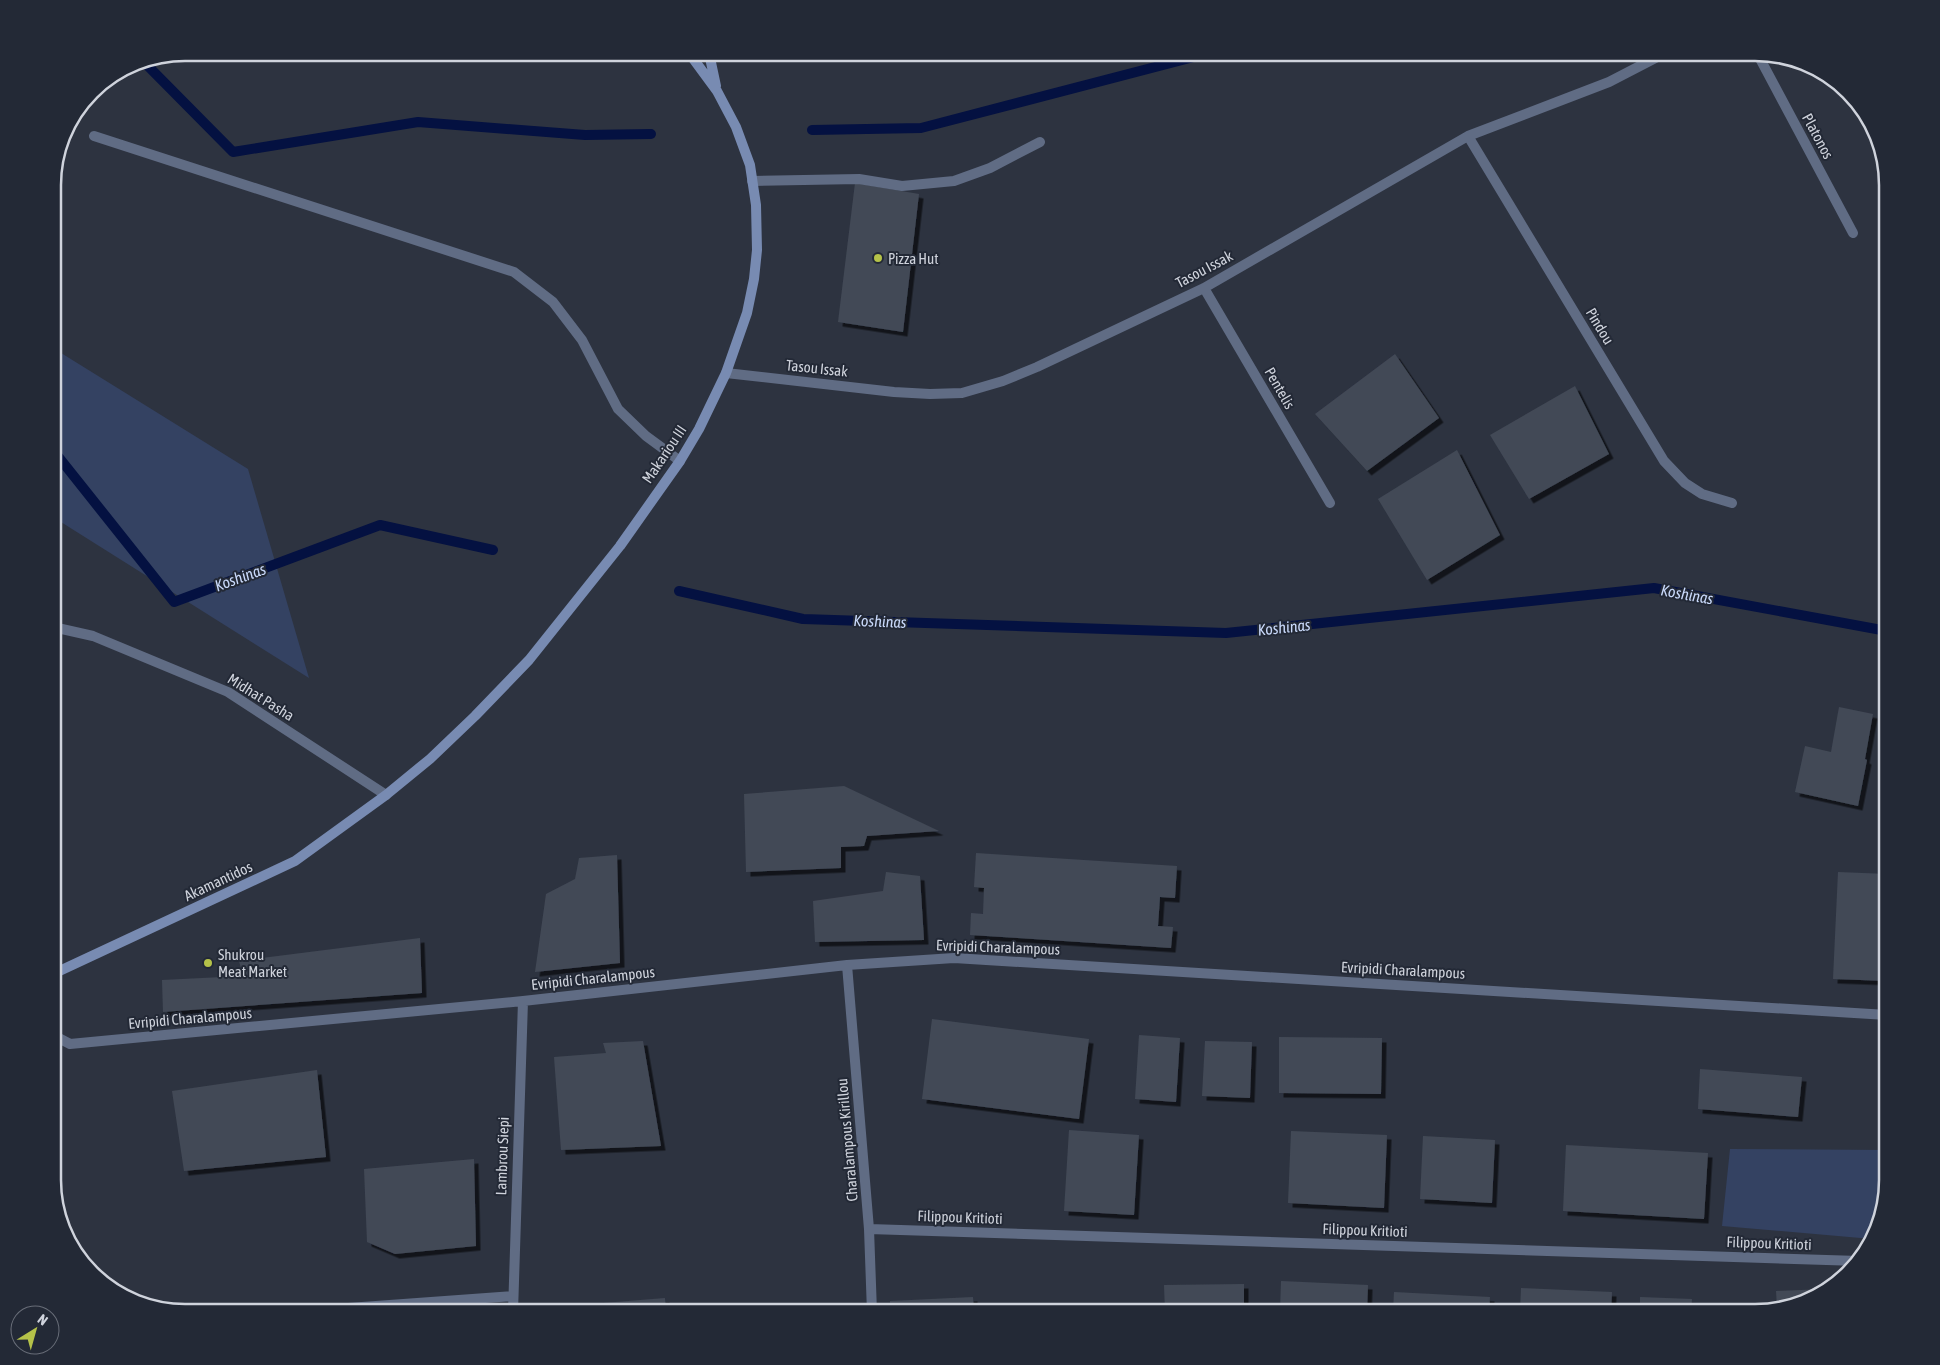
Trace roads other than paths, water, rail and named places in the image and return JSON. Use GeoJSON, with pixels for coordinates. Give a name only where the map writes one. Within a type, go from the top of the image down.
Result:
{"type":"FeatureCollection","features":[{"type":"Feature","properties":{"kind":"main road","name":"Makariou III"},"geometry":{"type":"LineString","coordinates":[[386,795],[456,734],[530,660],[620,546],[680,460],[699,429],[726,373],[747,313],[754,279],[757,250],[756,205],[750,165],[736,126],[717,91],[695,61]]}},
{"type":"Feature","properties":{"kind":"main road"},"geometry":{"type":"LineString","coordinates":[[711,61],[717,91]]}},
{"type":"Feature","properties":{"kind":"main road","name":"Akamantidos"},"geometry":{"type":"LineString","coordinates":[[62,970],[295,861],[386,795]]}},
{"type":"Feature","properties":{"kind":"street","name":"Tasou Issak"},"geometry":{"type":"LineString","coordinates":[[726,373],[894,392],[930,394],[962,393],[1003,381],[1037,367],[1204,288],[1468,136],[1609,82],[1648,61]]}},
{"type":"Feature","properties":{"kind":"street","name":"Platonos"},"geometry":{"type":"LineString","coordinates":[[1762,61],[1853,233]]}},
{"type":"Feature","properties":{"kind":"street"},"geometry":{"type":"LineString","coordinates":[[94,136],[514,272],[553,302],[582,340],[618,409],[646,436],[680,460]]}},
{"type":"Feature","properties":{"kind":"street","name":"Pindou"},"geometry":{"type":"LineString","coordinates":[[1468,136],[1664,461],[1685,483],[1702,494],[1732,503]]}},
{"type":"Feature","properties":{"kind":"street"},"geometry":{"type":"LineString","coordinates":[[752,181],[859,179],[902,186],[954,181],[990,168],[1040,142]]}},
{"type":"Feature","properties":{"kind":"street","name":"Pentelis"},"geometry":{"type":"LineString","coordinates":[[1204,288],[1330,503]]}},
{"type":"Feature","properties":{"kind":"street","name":"Midhat Pasha"},"geometry":{"type":"LineString","coordinates":[[62,629],[93,636],[228,692],[386,795]]}},
{"type":"Feature","properties":{"kind":"street","name":"Evripidi Charalampous"},"geometry":{"type":"LineString","coordinates":[[62,1040],[70,1044],[523,1001],[847,965],[954,958],[1879,1013]]}},
{"type":"Feature","properties":{"kind":"street","name":"Charalampous Kirillou"},"geometry":{"type":"LineString","coordinates":[[847,965],[869,1229],[872,1304]]}},
{"type":"Feature","properties":{"kind":"street","name":"Lambrou Siepi"},"geometry":{"type":"LineString","coordinates":[[512,1304],[523,1001]]}},
{"type":"Feature","properties":{"kind":"street","name":"Filippou Kritioti"},"geometry":{"type":"LineString","coordinates":[[869,1229],[1848,1261]]}},
{"type":"Feature","properties":{"kind":"street"},"geometry":{"type":"LineString","coordinates":[[402,1304],[512,1296]]}},
{"type":"Feature","properties":{"kind":"waterway"},"geometry":{"type":"LineString","coordinates":[[812,130],[921,128],[1178,61]]}},
{"type":"Feature","properties":{"kind":"waterway"},"geometry":{"type":"LineString","coordinates":[[149,67],[233,152],[418,122],[585,135],[651,134]]}},
{"type":"Feature","properties":{"kind":"waterway","name":"Koshinas"},"geometry":{"type":"LineString","coordinates":[[62,461],[174,602],[380,525],[493,550]]}},
{"type":"Feature","properties":{"kind":"waterway","name":"Koshinas"},"geometry":{"type":"LineString","coordinates":[[679,591],[803,619],[1226,633],[1654,588],[1879,630]]}},
{"type":"Feature","properties":{"kind":"place","name":"Pizza Hut"},"geometry":{"type":"Point","coordinates":[878,258]}},
{"type":"Feature","properties":{"kind":"place","name":"Shukrou Meat Market"},"geometry":{"type":"Point","coordinates":[208,963]}}]}
